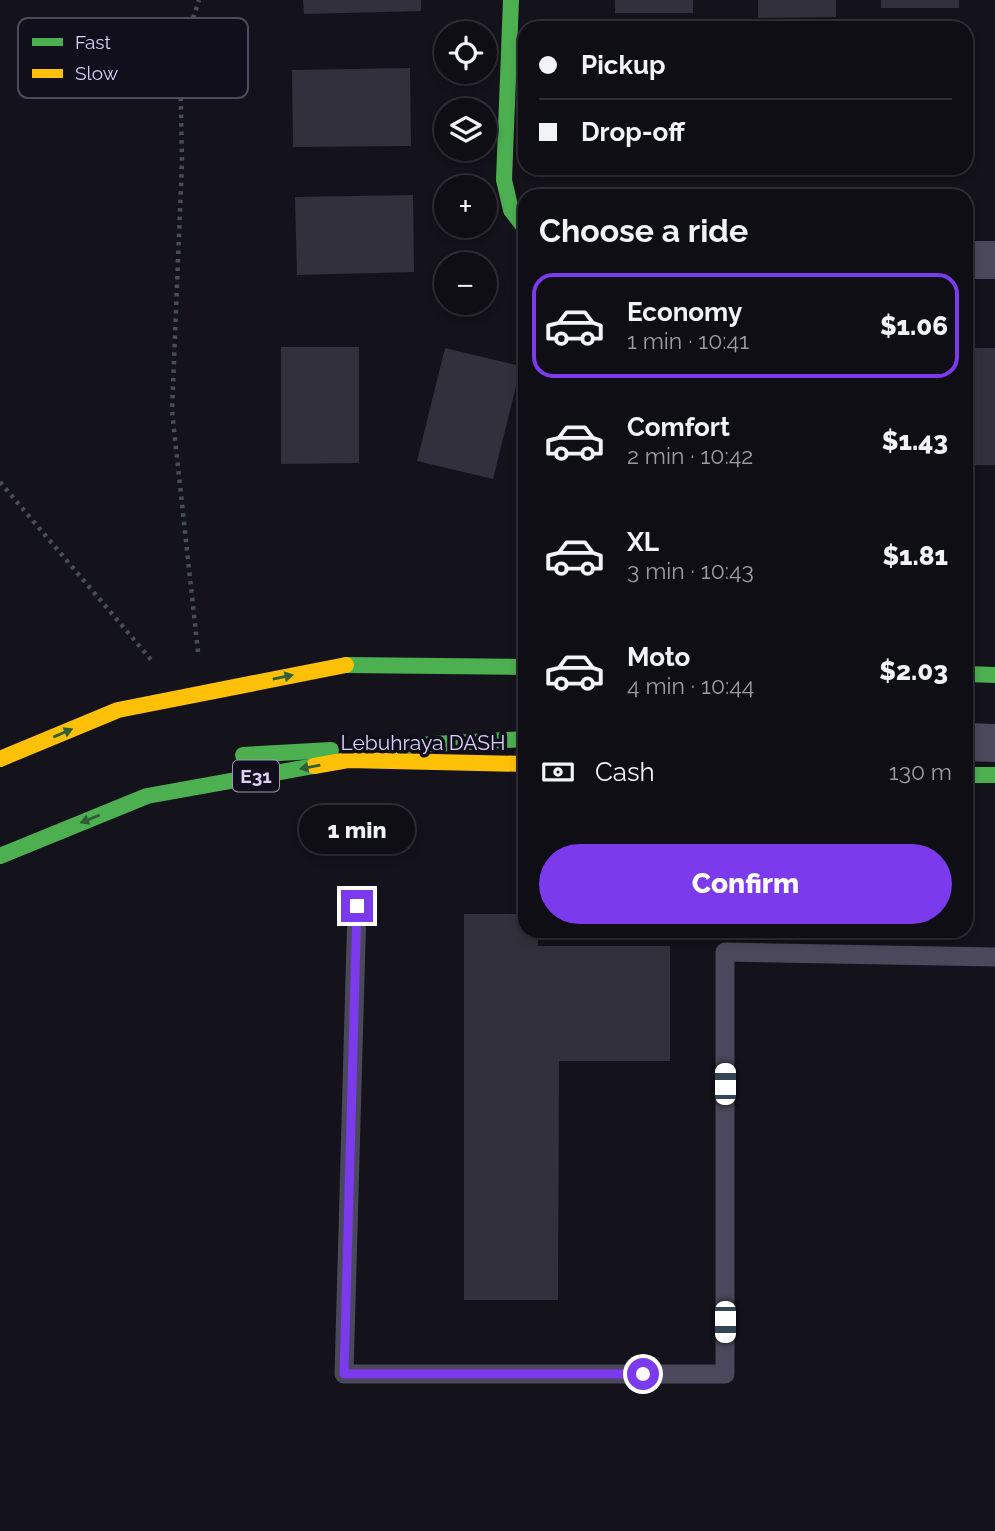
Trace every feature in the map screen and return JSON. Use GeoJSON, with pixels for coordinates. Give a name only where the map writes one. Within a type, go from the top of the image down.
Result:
{"type":"FeatureCollection","features":[{"type":"Feature","properties":{"kind":"main road"},"geometry":{"type":"LineString","coordinates":[[511,0],[504,180],[511,210],[518,219]]}},
{"type":"Feature","properties":{"kind":"main road"},"geometry":{"type":"LineString","coordinates":[[0,759],[118,710],[353,664],[518,667]]}},
{"type":"Feature","properties":{"kind":"main road"},"geometry":{"type":"LineString","coordinates":[[973,674],[995,675]]}},
{"type":"Feature","properties":{"kind":"main road"},"geometry":{"type":"LineString","coordinates":[[243,755],[518,739]]}},
{"type":"Feature","properties":{"kind":"main road","name":"Lebuhraya DASH"},"geometry":{"type":"LineString","coordinates":[[0,856],[147,796],[348,760],[518,764]]}},
{"type":"Feature","properties":{"kind":"main road"},"geometry":{"type":"LineString","coordinates":[[973,775],[995,775]]}},
{"type":"Feature","properties":{"kind":"street"},"geometry":{"type":"LineString","coordinates":[[973,260],[995,260]]}},
{"type":"Feature","properties":{"kind":"street"},"geometry":{"type":"LineString","coordinates":[[973,742],[995,743]]}},
{"type":"Feature","properties":{"kind":"lane"},"geometry":{"type":"LineString","coordinates":[[357,906],[344,1374],[725,1374],[725,952],[995,957]]}},
{"type":"Feature","properties":{"kind":"path"},"geometry":{"type":"LineString","coordinates":[[193,18],[198,0]]}},
{"type":"Feature","properties":{"kind":"path"},"geometry":{"type":"LineString","coordinates":[[181,98],[182,161],[172,411],[199,656]]}},
{"type":"Feature","properties":{"kind":"path"},"geometry":{"type":"LineString","coordinates":[[0,482],[161,671]]}},
{"type":"Feature","properties":{"kind":"building"},"geometry":{"type":"Polygon","coordinates":[[[303,0],[421,0],[421,11],[304,14],[303,0]]]}},
{"type":"Feature","properties":{"kind":"building"},"geometry":{"type":"Polygon","coordinates":[[[615,0],[693,0],[693,13],[615,13],[615,0]]]}},
{"type":"Feature","properties":{"kind":"building"},"geometry":{"type":"Polygon","coordinates":[[[758,0],[836,0],[836,17],[758,18],[758,0]]]}},
{"type":"Feature","properties":{"kind":"building"},"geometry":{"type":"Polygon","coordinates":[[[881,0],[959,0],[959,8],[881,8],[881,0]]]}},
{"type":"Feature","properties":{"kind":"building"},"geometry":{"type":"Polygon","coordinates":[[[410,68],[411,146],[293,147],[292,70],[410,68]]]}},
{"type":"Feature","properties":{"kind":"building"},"geometry":{"type":"Polygon","coordinates":[[[413,195],[414,272],[297,275],[295,197],[413,195]]]}},
{"type":"Feature","properties":{"kind":"building"},"geometry":{"type":"Polygon","coordinates":[[[281,347],[359,347],[359,463],[281,464],[281,347]]]}},
{"type":"Feature","properties":{"kind":"building"},"geometry":{"type":"Polygon","coordinates":[[[445,348],[518,365],[518,378],[493,479],[417,461],[445,348]]]}},
{"type":"Feature","properties":{"kind":"building"},"geometry":{"type":"Polygon","coordinates":[[[973,348],[995,348],[995,465],[973,465],[973,348]]]}},
{"type":"Feature","properties":{"kind":"building"},"geometry":{"type":"Polygon","coordinates":[[[464,914],[518,914],[518,938],[538,938],[538,946],[670,946],[670,1061],[559,1061],[558,1300],[464,1300],[464,914]]]}},
{"type":"Feature","properties":{"kind":"traffic: fast"},"geometry":{"type":"LineString","coordinates":[[511,0],[504,180],[511,210],[518,219]]}},
{"type":"Feature","properties":{"kind":"traffic: fast"},"geometry":{"type":"LineString","coordinates":[[346,665],[518,667]]}},
{"type":"Feature","properties":{"kind":"traffic: fast"},"geometry":{"type":"LineString","coordinates":[[973,674],[995,675]]}},
{"type":"Feature","properties":{"kind":"traffic: fast"},"geometry":{"type":"LineString","coordinates":[[398,746],[518,739]]}},
{"type":"Feature","properties":{"kind":"traffic: fast"},"geometry":{"type":"LineString","coordinates":[[243,755],[331,750]]}},
{"type":"Feature","properties":{"kind":"traffic: fast"},"geometry":{"type":"LineString","coordinates":[[0,856],[147,796],[314,766]]}},
{"type":"Feature","properties":{"kind":"traffic: fast"},"geometry":{"type":"LineString","coordinates":[[973,775],[995,775]]}},
{"type":"Feature","properties":{"kind":"traffic: slow"},"geometry":{"type":"LineString","coordinates":[[0,759],[118,710],[346,665]]}},
{"type":"Feature","properties":{"kind":"traffic: slow"},"geometry":{"type":"LineString","coordinates":[[314,766],[348,760],[518,764]]}},
{"type":"Feature","properties":{"kind":"route"},"geometry":{"type":"LineString","coordinates":[[357,906],[344,1374],[643,1374]]}}]}
